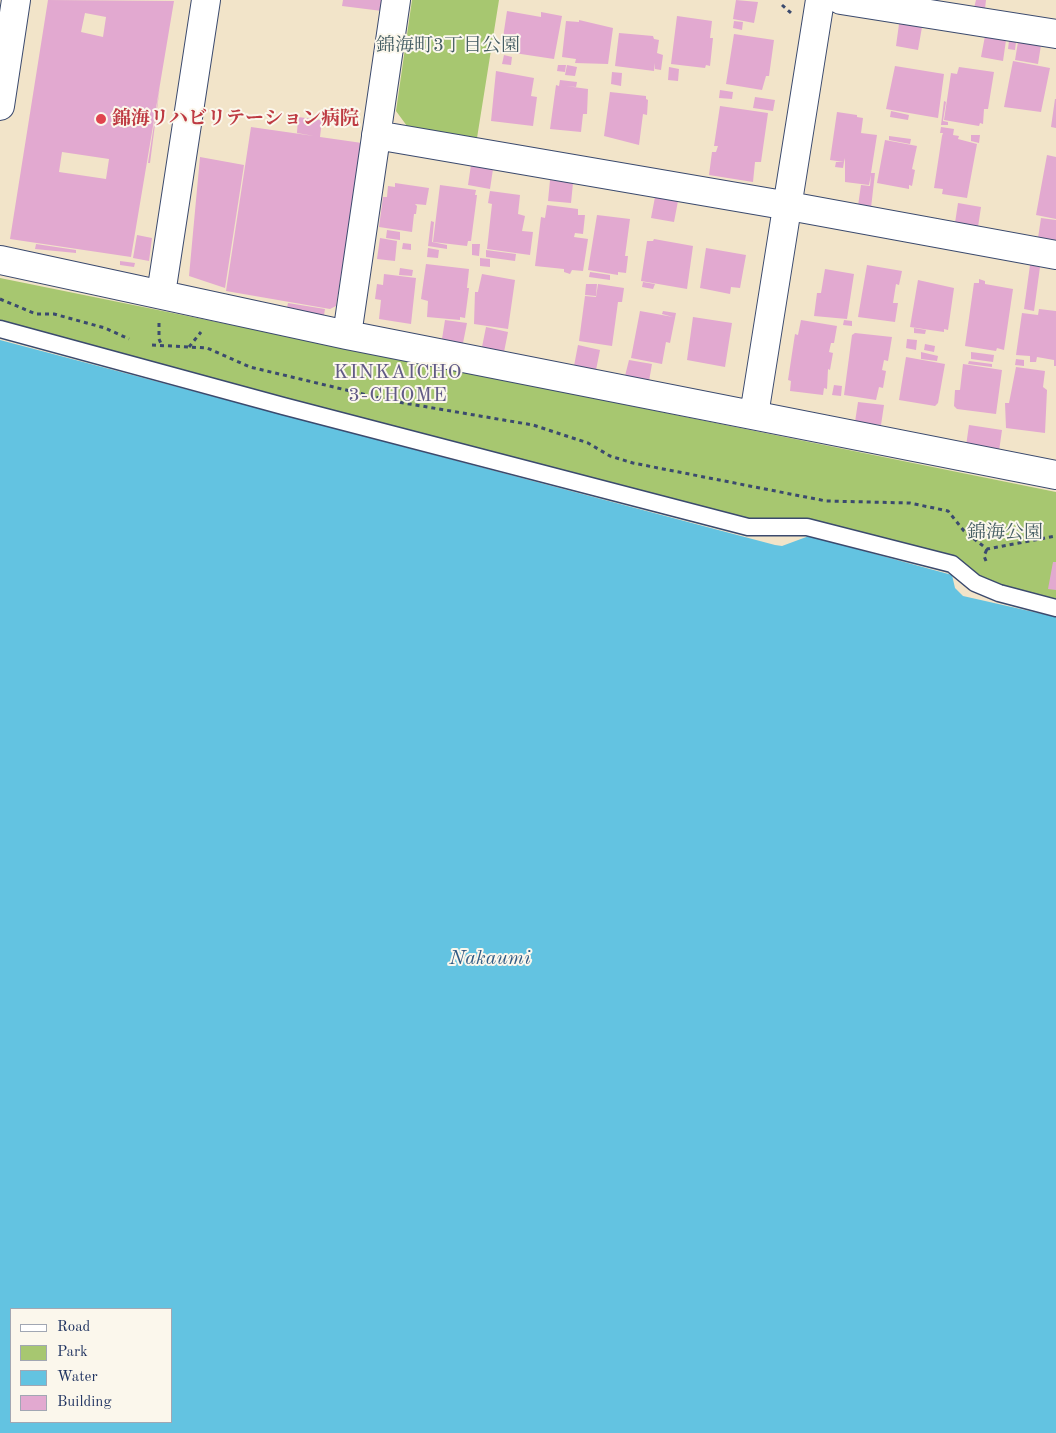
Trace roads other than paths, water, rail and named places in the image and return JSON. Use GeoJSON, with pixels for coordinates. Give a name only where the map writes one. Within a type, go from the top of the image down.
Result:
{"type":"FeatureCollection","features":[{"type":"Feature","properties":{"kind":"street"},"geometry":{"type":"LineString","coordinates":[[0,106],[16,0]]}},
{"type":"Feature","properties":{"kind":"street"},"geometry":{"type":"LineString","coordinates":[[162,294],[206,0]]}},
{"type":"Feature","properties":{"kind":"street"},"geometry":{"type":"LineString","coordinates":[[347,335],[396,0]]}},
{"type":"Feature","properties":{"kind":"street"},"geometry":{"type":"LineString","coordinates":[[754,415],[820,0]]}},
{"type":"Feature","properties":{"kind":"street"},"geometry":{"type":"LineString","coordinates":[[841,0],[1056,34]]}},
{"type":"Feature","properties":{"kind":"street"},"geometry":{"type":"LineString","coordinates":[[376,135],[788,206],[1056,255]]}},
{"type":"Feature","properties":{"kind":"street"},"geometry":{"type":"LineString","coordinates":[[0,260],[347,335],[1056,475]]}},
{"type":"Feature","properties":{"kind":"lane"},"geometry":{"type":"LineString","coordinates":[[0,329],[283,406],[748,526],[806,527],[952,564],[975,583],[999,593],[1056,608]]}},
{"type":"Feature","properties":{"kind":"water","name":"Nakaumi"},"geometry":{"type":"Polygon","coordinates":[[[0,340],[775,545],[782,546],[809,536],[952,575],[955,588],[963,596],[1056,617],[1056,1433],[0,1433],[0,340]]]}},
{"type":"Feature","properties":{"kind":"place","name":"錦海リハビリテーション病院"},"geometry":{"type":"Point","coordinates":[101,119]}},
{"type":"Feature","properties":{"kind":"district","name":"KINKAICHO 3-CHOME"},"geometry":{"type":"Point","coordinates":[398,384]}},
{"type":"Feature","properties":{"kind":"park label","name":"錦海町3丁目公園"},"geometry":{"type":"Point","coordinates":[448,46]}},
{"type":"Feature","properties":{"kind":"park label","name":"錦海公園"},"geometry":{"type":"Point","coordinates":[1005,533]}}]}
